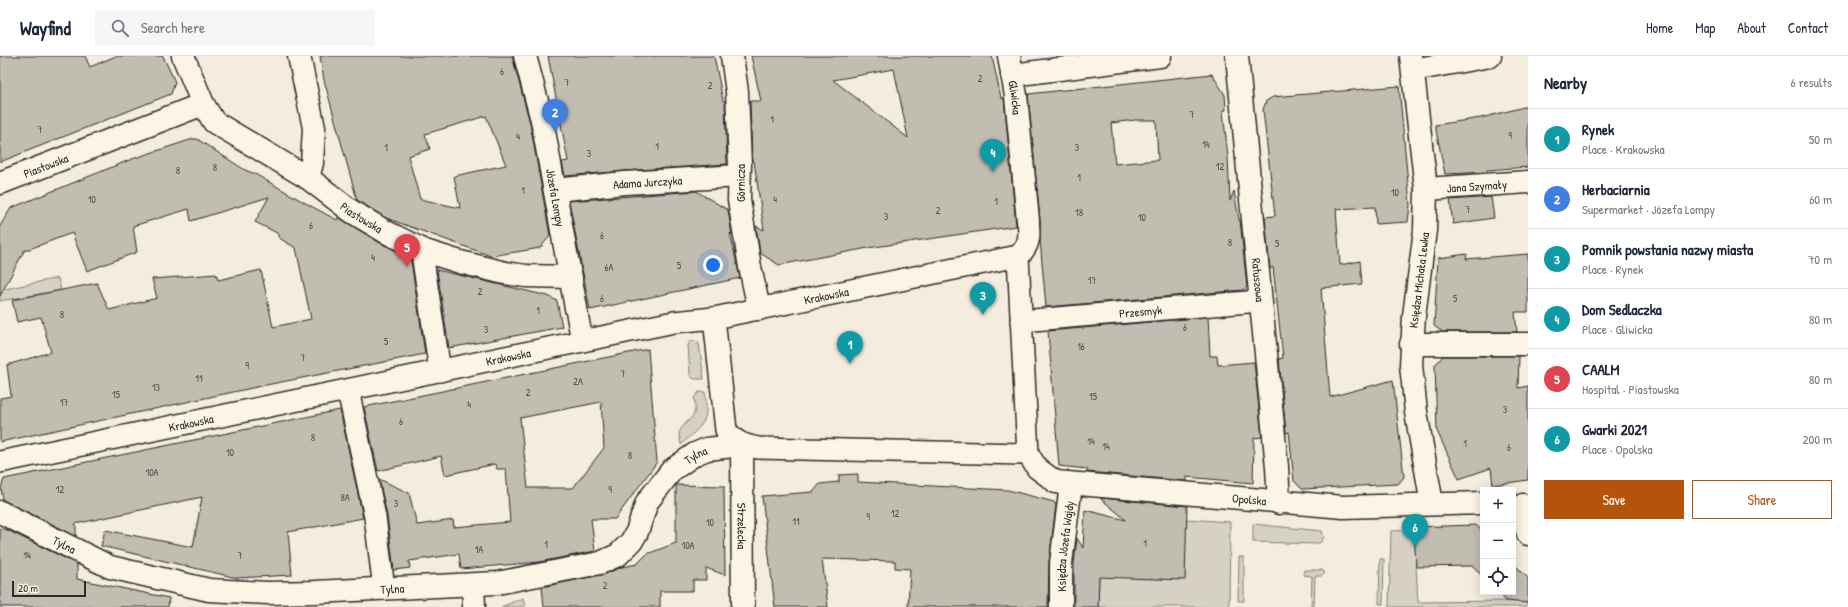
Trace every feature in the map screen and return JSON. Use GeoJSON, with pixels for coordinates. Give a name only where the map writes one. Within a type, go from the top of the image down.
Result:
{"type":"FeatureCollection","features":[{"type":"Feature","properties":{"kind":"street","name":"Piastowska"},"geometry":{"type":"LineString","coordinates":[[183,56],[204,104],[214,122],[220,127],[308,178],[351,211],[386,232],[425,251],[460,262],[506,273],[526,276],[571,277]]}},
{"type":"Feature","properties":{"kind":"street"},"geometry":{"type":"LineString","coordinates":[[299,56],[314,128],[312,163],[308,178]]}},
{"type":"Feature","properties":{"kind":"street","name":"Józefa Lompy"},"geometry":{"type":"LineString","coordinates":[[525,56],[541,112],[582,341]]}},
{"type":"Feature","properties":{"kind":"street","name":"Górnicza"},"geometry":{"type":"LineString","coordinates":[[732,56],[737,92],[739,200],[759,310]]}},
{"type":"Feature","properties":{"kind":"street","name":"Gliwicka"},"geometry":{"type":"LineString","coordinates":[[1028,221],[1010,65],[1160,56]]}},
{"type":"Feature","properties":{"kind":"street","name":"Ratuszowa"},"geometry":{"type":"LineString","coordinates":[[1237,56],[1277,467],[1279,503]]}},
{"type":"Feature","properties":{"kind":"street"},"geometry":{"type":"LineString","coordinates":[[1412,63],[1490,56]]}},
{"type":"Feature","properties":{"kind":"street","name":"Księdza Michała Lewka"},"geometry":{"type":"LineString","coordinates":[[1412,63],[1426,189],[1425,230],[1411,344],[1411,365],[1416,412],[1432,504]]}},
{"type":"Feature","properties":{"kind":"street","name":"Piastowska"},"geometry":{"type":"LineString","coordinates":[[0,183],[204,104]]}},
{"type":"Feature","properties":{"kind":"street","name":"Adama Jurczyka"},"geometry":{"type":"LineString","coordinates":[[555,190],[625,183],[739,176]]}},
{"type":"Feature","properties":{"kind":"street","name":"Jana Szymały"},"geometry":{"type":"LineString","coordinates":[[1426,189],[1528,182]]}},
{"type":"Feature","properties":{"kind":"street"},"geometry":{"type":"LineString","coordinates":[[1028,221],[1028,243],[1018,256],[1028,454],[1037,468],[1064,484]]}},
{"type":"Feature","properties":{"kind":"street","name":"Krakowska"},"geometry":{"type":"LineString","coordinates":[[0,462],[682,320],[714,318],[759,310],[1018,256]]}},
{"type":"Feature","properties":{"kind":"street"},"geometry":{"type":"LineString","coordinates":[[423,260],[440,371]]}},
{"type":"Feature","properties":{"kind":"street","name":"Przesmyk"},"geometry":{"type":"LineString","coordinates":[[1021,321],[1260,301]]}},
{"type":"Feature","properties":{"kind":"street"},"geometry":{"type":"LineString","coordinates":[[714,318],[726,430],[730,436],[742,445],[758,448],[1028,454]]}},
{"type":"Feature","properties":{"kind":"street"},"geometry":{"type":"LineString","coordinates":[[1411,344],[1528,344]]}},
{"type":"Feature","properties":{"kind":"street"},"geometry":{"type":"LineString","coordinates":[[348,390],[375,517],[384,589]]}},
{"type":"Feature","properties":{"kind":"street","name":"Tylna"},"geometry":{"type":"LineString","coordinates":[[0,512],[110,567],[209,590],[261,593],[315,599],[384,589],[472,585],[520,579],[600,562],[618,555],[631,542],[637,532],[647,502],[672,470],[695,454],[707,449],[742,445]]}},
{"type":"Feature","properties":{"kind":"street","name":"Strzelecka"},"geometry":{"type":"LineString","coordinates":[[742,445],[743,607]]}},
{"type":"Feature","properties":{"kind":"street","name":"Opolska"},"geometry":{"type":"LineString","coordinates":[[1064,484],[1279,503],[1343,507],[1480,503]]}},
{"type":"Feature","properties":{"kind":"street","name":"Księdza Józefa Wajdy"},"geometry":{"type":"LineString","coordinates":[[1061,607],[1064,484]]}},
{"type":"Feature","properties":{"kind":"street"},"geometry":{"type":"LineString","coordinates":[[1521,505],[1528,534]]}},
{"type":"Feature","properties":{"kind":"street"},"geometry":{"type":"LineString","coordinates":[[472,585],[474,607]]}},
{"type":"Feature","properties":{"kind":"shaded area"},"geometry":{"type":"Polygon","coordinates":[[[58,278],[61,290],[0,301],[0,290],[58,278]]]}},
{"type":"Feature","properties":{"kind":"shaded area"},"geometry":{"type":"Polygon","coordinates":[[[691,341],[696,341],[699,344],[704,379],[694,379],[690,375],[688,345],[691,341]]]}},
{"type":"Feature","properties":{"kind":"shaded area"},"geometry":{"type":"Polygon","coordinates":[[[699,392],[705,392],[706,411],[703,423],[681,445],[679,433],[695,411],[694,398],[699,392]]]}},
{"type":"Feature","properties":{"kind":"shaded area"},"geometry":{"type":"Polygon","coordinates":[[[1187,519],[1230,522],[1229,607],[1098,607],[1099,577],[1187,519]]]}},
{"type":"Feature","properties":{"kind":"shaded area"},"geometry":{"type":"Polygon","coordinates":[[[1253,524],[1322,531],[1324,537],[1321,542],[1316,544],[1253,542],[1253,524]]]}},
{"type":"Feature","properties":{"kind":"shaded area"},"geometry":{"type":"Polygon","coordinates":[[[1414,530],[1418,602],[1506,601],[1528,603],[1528,607],[1389,607],[1391,531],[1414,530]]]}},
{"type":"Feature","properties":{"kind":"shaded area"},"geometry":{"type":"Polygon","coordinates":[[[1239,557],[1244,557],[1244,601],[1238,601],[1239,557]]]}},
{"type":"Feature","properties":{"kind":"shaded area"},"geometry":{"type":"Polygon","coordinates":[[[1380,559],[1384,559],[1383,604],[1379,604],[1380,559]]]}},
{"type":"Feature","properties":{"kind":"shaded area"},"geometry":{"type":"Polygon","coordinates":[[[1304,570],[1322,570],[1325,573],[1322,576],[1315,576],[1314,607],[1311,607],[1312,576],[1303,575],[1304,570]]]}},
{"type":"Feature","properties":{"kind":"shaded area"},"geometry":{"type":"Polygon","coordinates":[[[523,598],[525,607],[501,607],[523,598]]]}},
{"type":"Feature","properties":{"kind":"building"},"geometry":{"type":"Polygon","coordinates":[[[0,56],[85,56],[90,67],[116,56],[163,56],[175,82],[171,94],[0,162],[0,56]]]}},
{"type":"Feature","properties":{"kind":"building"},"geometry":{"type":"Polygon","coordinates":[[[320,56],[512,56],[530,123],[550,236],[540,248],[491,256],[386,218],[357,200],[324,80],[320,56]],[[486,116],[425,134],[430,149],[408,156],[420,199],[460,208],[454,176],[506,165],[486,116]]]}},
{"type":"Feature","properties":{"kind":"building"},"geometry":{"type":"Polygon","coordinates":[[[548,56],[714,56],[723,101],[725,101],[727,164],[565,176],[562,162],[568,161],[548,56]]]}},
{"type":"Feature","properties":{"kind":"building"},"geometry":{"type":"Polygon","coordinates":[[[751,56],[992,56],[1001,98],[1004,98],[1016,226],[868,248],[779,265],[760,253],[756,226],[764,230],[754,161],[752,161],[750,101],[761,101],[751,56]],[[894,69],[833,80],[908,138],[894,69]]]}},
{"type":"Feature","properties":{"kind":"building"},"geometry":{"type":"Polygon","coordinates":[[[1212,74],[1225,95],[1226,110],[1223,111],[1228,157],[1230,201],[1234,191],[1240,220],[1247,287],[1243,290],[1046,307],[1040,240],[1040,220],[1028,94],[1212,74]],[[1135,120],[1111,123],[1115,164],[1158,160],[1156,120],[1135,120]]]}},
{"type":"Feature","properties":{"kind":"building"},"geometry":{"type":"Polygon","coordinates":[[[1399,86],[1410,205],[1408,222],[1376,224],[1375,207],[1336,209],[1340,265],[1360,261],[1362,284],[1321,288],[1330,397],[1393,380],[1404,477],[1398,484],[1302,489],[1294,481],[1289,432],[1286,433],[1279,359],[1283,358],[1273,267],[1270,269],[1265,217],[1275,216],[1263,110],[1266,101],[1273,97],[1399,86]]]}},
{"type":"Feature","properties":{"kind":"building"},"geometry":{"type":"Polygon","coordinates":[[[1528,106],[1528,167],[1487,170],[1488,172],[1445,174],[1435,125],[1481,118],[1528,106]]]}},
{"type":"Feature","properties":{"kind":"building"},"geometry":{"type":"Polygon","coordinates":[[[197,139],[245,170],[255,174],[309,205],[337,220],[338,217],[380,243],[409,257],[411,261],[425,354],[266,385],[0,442],[0,398],[11,396],[7,365],[51,352],[41,317],[17,322],[12,300],[97,283],[109,310],[157,298],[152,279],[216,274],[218,280],[261,270],[273,327],[311,319],[296,248],[279,238],[277,233],[255,222],[269,197],[191,221],[189,209],[133,226],[137,252],[87,271],[72,233],[24,251],[0,296],[0,226],[11,208],[132,159],[197,139]]]}},
{"type":"Feature","properties":{"kind":"building"},"geometry":{"type":"Polygon","coordinates":[[[696,191],[728,210],[732,235],[730,233],[740,278],[590,310],[569,201],[696,191]]]}},
{"type":"Feature","properties":{"kind":"building"},"geometry":{"type":"Polygon","coordinates":[[[1491,197],[1494,218],[1453,224],[1450,200],[1491,197]]]}},
{"type":"Feature","properties":{"kind":"building"},"geometry":{"type":"Polygon","coordinates":[[[1467,254],[1466,259],[1528,254],[1528,312],[1515,312],[1517,332],[1443,332],[1434,326],[1438,258],[1467,254]]]}},
{"type":"Feature","properties":{"kind":"building"},"geometry":{"type":"Polygon","coordinates":[[[437,270],[548,296],[557,301],[562,327],[449,348],[437,270]]]}},
{"type":"Feature","properties":{"kind":"building"},"geometry":{"type":"Polygon","coordinates":[[[1208,317],[1210,356],[1217,356],[1218,365],[1254,362],[1262,437],[1254,438],[1253,483],[1187,477],[1187,481],[1087,472],[1087,469],[1059,466],[1048,331],[1208,317]]]}},
{"type":"Feature","properties":{"kind":"building"},"geometry":{"type":"Polygon","coordinates":[[[648,349],[657,462],[615,519],[591,519],[595,551],[539,562],[461,569],[459,554],[409,561],[410,568],[394,570],[387,516],[379,479],[409,493],[417,525],[453,520],[454,527],[510,522],[506,469],[497,469],[495,464],[445,475],[441,456],[378,471],[364,407],[648,349]],[[601,402],[520,418],[528,488],[573,488],[604,448],[601,402]]]}},
{"type":"Feature","properties":{"kind":"building"},"geometry":{"type":"Polygon","coordinates":[[[1443,356],[1519,356],[1518,388],[1528,386],[1528,480],[1493,485],[1491,468],[1459,479],[1437,431],[1435,365],[1443,356]]]}},
{"type":"Feature","properties":{"kind":"building"},"geometry":{"type":"Polygon","coordinates":[[[340,410],[363,518],[288,532],[292,575],[237,578],[101,546],[105,530],[193,547],[202,497],[75,524],[76,536],[3,500],[1,488],[4,479],[340,410]]]}},
{"type":"Feature","properties":{"kind":"building"},"geometry":{"type":"Polygon","coordinates":[[[858,474],[858,482],[1008,490],[1054,502],[1056,505],[1049,562],[1048,607],[908,607],[910,569],[895,568],[895,561],[822,559],[828,607],[775,607],[762,496],[813,492],[820,484],[839,482],[839,475],[858,474]]]}},
{"type":"Feature","properties":{"kind":"building"},"geometry":{"type":"Polygon","coordinates":[[[676,485],[724,486],[725,575],[706,568],[706,580],[693,580],[693,591],[660,591],[660,607],[544,607],[542,587],[605,574],[622,567],[637,564],[647,554],[676,543],[676,485]]]}},
{"type":"Feature","properties":{"kind":"building"},"geometry":{"type":"Polygon","coordinates":[[[1100,498],[1187,506],[1185,580],[1099,577],[1098,607],[1074,607],[1074,564],[1077,538],[1083,548],[1085,510],[1126,520],[1100,498]]]}},
{"type":"Feature","properties":{"kind":"building"},"geometry":{"type":"Polygon","coordinates":[[[1476,525],[1480,529],[1480,574],[1473,566],[1416,567],[1414,527],[1476,525]]]}},
{"type":"Feature","properties":{"kind":"building"},"geometry":{"type":"Polygon","coordinates":[[[0,528],[77,564],[77,579],[169,598],[168,607],[0,607],[0,528]]]}},
{"type":"Feature","properties":{"kind":"building"},"geometry":{"type":"Polygon","coordinates":[[[1516,566],[1528,578],[1528,603],[1506,601],[1501,595],[1516,595],[1516,566]]]}},
{"type":"Feature","properties":{"kind":"place","name":"Herbaciarnia"},"geometry":{"type":"Point","coordinates":[555,132]}},
{"type":"Feature","properties":{"kind":"place","name":"Dom Sedlaczka"},"geometry":{"type":"Point","coordinates":[993,172]}},
{"type":"Feature","properties":{"kind":"place","name":"CAALM"},"geometry":{"type":"Point","coordinates":[407,267]}},
{"type":"Feature","properties":{"kind":"place","name":"Pomnik powstania nazwy miasta"},"geometry":{"type":"Point","coordinates":[983,315]}},
{"type":"Feature","properties":{"kind":"place","name":"Rynek"},"geometry":{"type":"Point","coordinates":[850,364]}},
{"type":"Feature","properties":{"kind":"place","name":"Gwarki 2021"},"geometry":{"type":"Point","coordinates":[1415,547]}}]}
